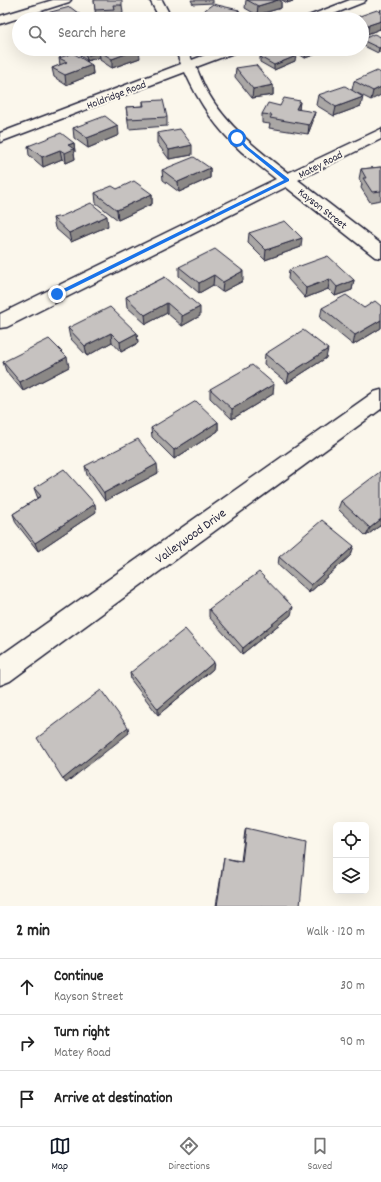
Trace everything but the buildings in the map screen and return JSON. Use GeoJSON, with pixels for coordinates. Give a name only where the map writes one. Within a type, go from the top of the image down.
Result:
{"type":"FeatureCollection","features":[{"type":"Feature","properties":{"kind":"street"},"geometry":{"type":"LineString","coordinates":[[26,12],[65,0]]}},
{"type":"Feature","properties":{"kind":"street"},"geometry":{"type":"LineString","coordinates":[[156,0],[162,12]]}},
{"type":"Feature","properties":{"kind":"street"},"geometry":{"type":"LineString","coordinates":[[328,12],[360,0]]}},
{"type":"Feature","properties":{"kind":"street"},"geometry":{"type":"LineString","coordinates":[[0,20],[12,16]]}},
{"type":"Feature","properties":{"kind":"street","name":"Kayson Street"},"geometry":{"type":"LineString","coordinates":[[186,56],[201,93],[219,119],[246,148],[381,253]]}},
{"type":"Feature","properties":{"kind":"street","name":"Holdridge Road"},"geometry":{"type":"LineString","coordinates":[[0,138],[214,56]]}},
{"type":"Feature","properties":{"kind":"street","name":"Matey Road"},"geometry":{"type":"LineString","coordinates":[[0,322],[381,133]]}},
{"type":"Feature","properties":{"kind":"street","name":"Valleywood Drive"},"geometry":{"type":"LineString","coordinates":[[0,672],[381,398]]}},
{"type":"Feature","properties":{"kind":"route"},"geometry":{"type":"LineString","coordinates":[[57,294],[287,180],[246,148],[237,138]]}}]}
